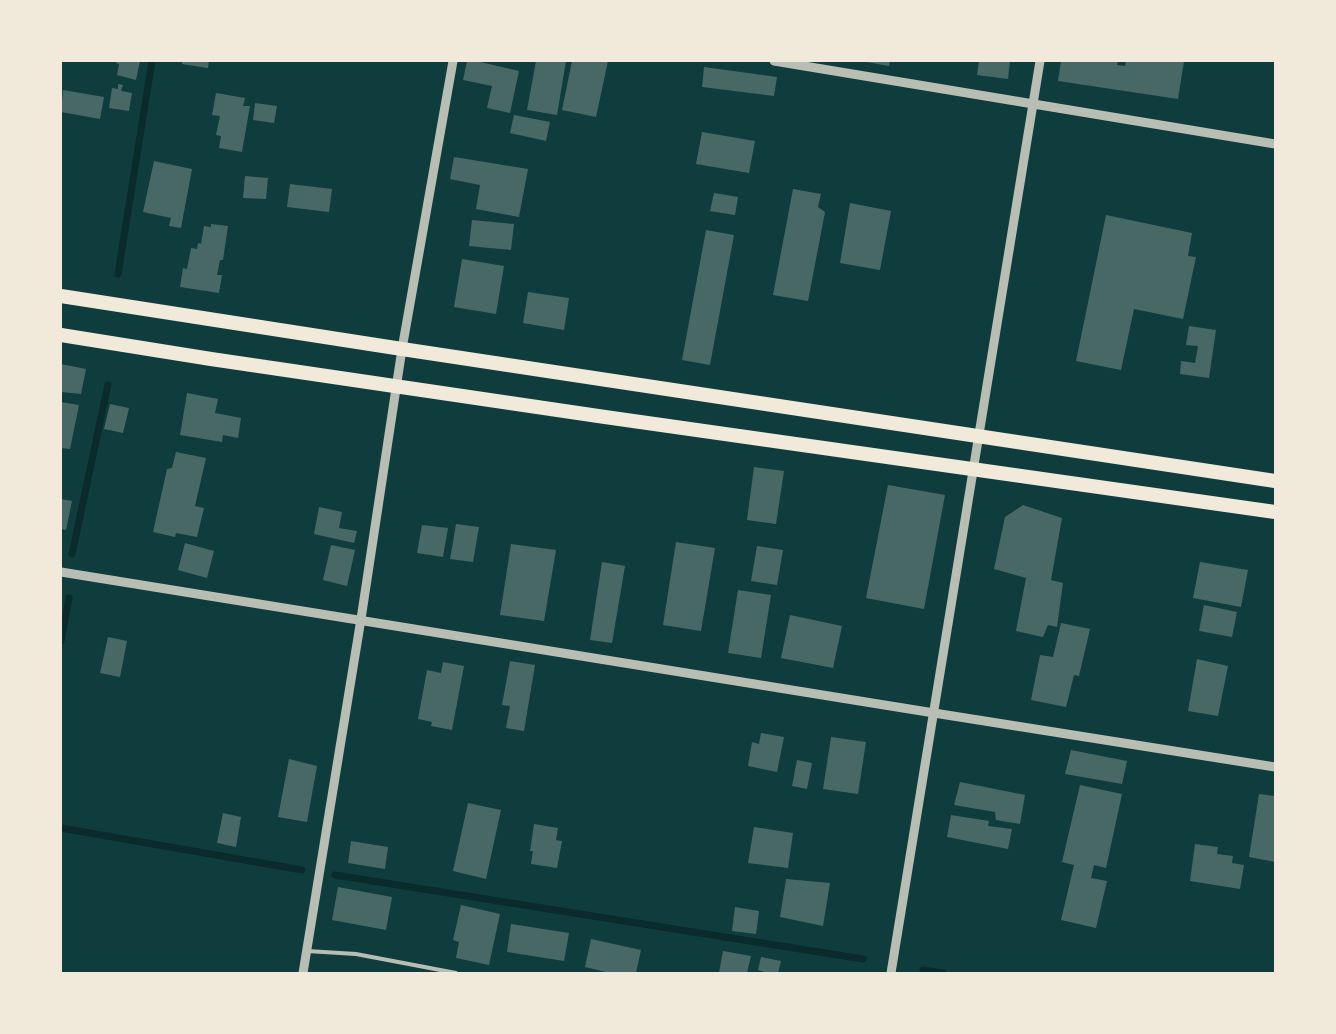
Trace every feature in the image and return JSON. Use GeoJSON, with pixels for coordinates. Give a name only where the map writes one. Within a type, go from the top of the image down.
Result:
{"type":"FeatureCollection","features":[{"type":"Feature","properties":{"kind":"highway"},"geometry":{"type":"LineString","coordinates":[[61,296],[1275,481]]}},
{"type":"Feature","properties":{"kind":"highway"},"geometry":{"type":"LineString","coordinates":[[61,335],[973,470],[1275,512]]}},
{"type":"Feature","properties":{"kind":"street"},"geometry":{"type":"LineString","coordinates":[[304,973],[402,349],[453,61]]}},
{"type":"Feature","properties":{"kind":"street"},"geometry":{"type":"LineString","coordinates":[[774,61],[1275,144]]}},
{"type":"Feature","properties":{"kind":"street"},"geometry":{"type":"LineString","coordinates":[[891,973],[1040,61]]}},
{"type":"Feature","properties":{"kind":"street"},"geometry":{"type":"LineString","coordinates":[[61,572],[1275,767]]}},
{"type":"Feature","properties":{"kind":"lane"},"geometry":{"type":"LineString","coordinates":[[307,951],[356,954],[456,973]]}},
{"type":"Feature","properties":{"kind":"building"},"geometry":{"type":"Polygon","coordinates":[[[116,61],[140,61],[136,80],[117,75],[119,64],[116,61]]]}},
{"type":"Feature","properties":{"kind":"building"},"geometry":{"type":"Polygon","coordinates":[[[182,61],[209,61],[208,68],[182,64],[182,61]]]}},
{"type":"Feature","properties":{"kind":"building"},"geometry":{"type":"Polygon","coordinates":[[[467,61],[476,61],[519,71],[510,113],[487,108],[492,86],[463,80],[467,61]]]}},
{"type":"Feature","properties":{"kind":"building"},"geometry":{"type":"Polygon","coordinates":[[[536,61],[566,61],[557,115],[527,110],[536,61]]]}},
{"type":"Feature","properties":{"kind":"building"},"geometry":{"type":"Polygon","coordinates":[[[572,61],[608,61],[596,117],[562,110],[572,61]]]}},
{"type":"Feature","properties":{"kind":"building"},"geometry":{"type":"Polygon","coordinates":[[[866,61],[890,61],[889,66],[866,61]]]}},
{"type":"Feature","properties":{"kind":"building"},"geometry":{"type":"Polygon","coordinates":[[[979,61],[1010,61],[1008,79],[977,75],[979,61]]]}},
{"type":"Feature","properties":{"kind":"building"},"geometry":{"type":"Polygon","coordinates":[[[1061,61],[1118,61],[1117,65],[1125,66],[1126,61],[1184,61],[1178,99],[1058,81],[1061,61]]]}},
{"type":"Feature","properties":{"kind":"building"},"geometry":{"type":"Polygon","coordinates":[[[704,67],[777,77],[774,96],[702,87],[704,67]]]}},
{"type":"Feature","properties":{"kind":"building"},"geometry":{"type":"Polygon","coordinates":[[[118,84],[123,85],[121,91],[132,93],[129,111],[109,108],[112,88],[118,89],[118,84]]]}},
{"type":"Feature","properties":{"kind":"building"},"geometry":{"type":"Polygon","coordinates":[[[63,90],[104,97],[100,119],[61,112],[63,90]]]}},
{"type":"Feature","properties":{"kind":"building"},"geometry":{"type":"Polygon","coordinates":[[[216,93],[245,98],[243,106],[250,106],[242,152],[219,148],[221,136],[216,135],[220,116],[212,115],[216,93]]]}},
{"type":"Feature","properties":{"kind":"building"},"geometry":{"type":"Polygon","coordinates":[[[255,103],[277,106],[274,123],[253,120],[255,103]]]}},
{"type":"Feature","properties":{"kind":"building"},"geometry":{"type":"Polygon","coordinates":[[[514,115],[550,122],[546,141],[510,133],[514,115]]]}},
{"type":"Feature","properties":{"kind":"building"},"geometry":{"type":"Polygon","coordinates":[[[702,132],[755,141],[749,173],[696,164],[702,132]]]}},
{"type":"Feature","properties":{"kind":"building"},"geometry":{"type":"Polygon","coordinates":[[[454,157],[528,169],[519,217],[476,209],[480,185],[450,179],[454,157]]]}},
{"type":"Feature","properties":{"kind":"building"},"geometry":{"type":"Polygon","coordinates":[[[154,161],[192,169],[181,228],[169,226],[171,218],[143,212],[154,161]]]}},
{"type":"Feature","properties":{"kind":"building"},"geometry":{"type":"Polygon","coordinates":[[[245,176],[268,178],[266,199],[243,198],[245,176]]]}},
{"type":"Feature","properties":{"kind":"building"},"geometry":{"type":"Polygon","coordinates":[[[290,184],[332,189],[329,212],[287,207],[290,184]]]}},
{"type":"Feature","properties":{"kind":"building"},"geometry":{"type":"Polygon","coordinates":[[[793,189],[821,194],[818,207],[825,212],[808,301],[773,295],[793,189]]]}},
{"type":"Feature","properties":{"kind":"building"},"geometry":{"type":"Polygon","coordinates":[[[714,193],[738,197],[735,215],[710,211],[714,193]]]}},
{"type":"Feature","properties":{"kind":"building"},"geometry":{"type":"Polygon","coordinates":[[[850,203],[891,211],[880,270],[840,263],[850,203]]]}},
{"type":"Feature","properties":{"kind":"building"},"geometry":{"type":"Polygon","coordinates":[[[1106,215],[1192,233],[1188,256],[1196,257],[1183,319],[1134,309],[1121,370],[1076,361],[1106,215]]]}},
{"type":"Feature","properties":{"kind":"building"},"geometry":{"type":"Polygon","coordinates":[[[472,220],[514,224],[511,250],[469,246],[472,220]]]}},
{"type":"Feature","properties":{"kind":"building"},"geometry":{"type":"Polygon","coordinates":[[[211,224],[228,226],[223,260],[220,260],[217,275],[222,275],[219,293],[180,287],[183,268],[187,269],[191,248],[197,249],[198,243],[201,244],[204,226],[211,227],[211,224]]]}},
{"type":"Feature","properties":{"kind":"building"},"geometry":{"type":"Polygon","coordinates":[[[706,230],[734,235],[710,365],[682,360],[706,230]]]}},
{"type":"Feature","properties":{"kind":"building"},"geometry":{"type":"Polygon","coordinates":[[[462,259],[504,266],[496,314],[454,307],[462,259]]]}},
{"type":"Feature","properties":{"kind":"building"},"geometry":{"type":"Polygon","coordinates":[[[528,292],[569,298],[564,330],[523,323],[528,292]]]}},
{"type":"Feature","properties":{"kind":"building"},"geometry":{"type":"Polygon","coordinates":[[[1189,326],[1216,330],[1209,378],[1180,374],[1181,361],[1195,363],[1198,346],[1186,345],[1189,326]]]}},
{"type":"Feature","properties":{"kind":"building"},"geometry":{"type":"Polygon","coordinates":[[[61,364],[86,369],[81,394],[61,392],[61,364]]]}},
{"type":"Feature","properties":{"kind":"building"},"geometry":{"type":"Polygon","coordinates":[[[187,393],[218,399],[215,413],[241,418],[238,438],[223,435],[222,442],[180,435],[187,393]]]}},
{"type":"Feature","properties":{"kind":"building"},"geometry":{"type":"Polygon","coordinates":[[[61,402],[79,405],[70,449],[61,448],[61,402]]]}},
{"type":"Feature","properties":{"kind":"building"},"geometry":{"type":"Polygon","coordinates":[[[110,404],[129,408],[123,433],[104,429],[110,404]]]}},
{"type":"Feature","properties":{"kind":"building"},"geometry":{"type":"Polygon","coordinates":[[[176,452],[206,458],[195,506],[204,508],[197,537],[176,533],[175,537],[153,532],[167,469],[172,468],[176,452]]]}},
{"type":"Feature","properties":{"kind":"building"},"geometry":{"type":"Polygon","coordinates":[[[754,467],[784,471],[776,524],[747,520],[754,467]]]}},
{"type":"Feature","properties":{"kind":"building"},"geometry":{"type":"Polygon","coordinates":[[[888,485],[945,495],[924,609],[866,598],[888,485]]]}},
{"type":"Feature","properties":{"kind":"building"},"geometry":{"type":"Polygon","coordinates":[[[61,499],[72,501],[66,530],[61,529],[61,499]]]}},
{"type":"Feature","properties":{"kind":"building"},"geometry":{"type":"Polygon","coordinates":[[[1023,505],[1062,518],[1051,580],[1063,583],[1057,627],[1048,625],[1043,637],[1016,631],[1026,578],[994,569],[1005,517],[1023,505]]]}},
{"type":"Feature","properties":{"kind":"building"},"geometry":{"type":"Polygon","coordinates":[[[319,507],[342,512],[339,528],[357,531],[354,543],[314,534],[319,507]]]}},
{"type":"Feature","properties":{"kind":"building"},"geometry":{"type":"Polygon","coordinates":[[[456,524],[479,527],[473,562],[450,559],[456,524]]]}},
{"type":"Feature","properties":{"kind":"building"},"geometry":{"type":"Polygon","coordinates":[[[422,525],[448,528],[443,557],[417,553],[422,525]]]}},
{"type":"Feature","properties":{"kind":"building"},"geometry":{"type":"Polygon","coordinates":[[[676,542],[715,548],[701,631],[663,625],[676,542]]]}},
{"type":"Feature","properties":{"kind":"building"},"geometry":{"type":"Polygon","coordinates":[[[185,543],[214,551],[207,578],[178,570],[185,543]]]}},
{"type":"Feature","properties":{"kind":"building"},"geometry":{"type":"Polygon","coordinates":[[[511,544],[556,550],[544,621],[500,615],[511,544]]]}},
{"type":"Feature","properties":{"kind":"building"},"geometry":{"type":"Polygon","coordinates":[[[331,545],[355,550],[347,586],[323,580],[331,545]]]}},
{"type":"Feature","properties":{"kind":"building"},"geometry":{"type":"Polygon","coordinates":[[[757,546],[783,550],[777,585],[751,581],[757,546]]]}},
{"type":"Feature","properties":{"kind":"building"},"geometry":{"type":"Polygon","coordinates":[[[602,562],[625,566],[612,643],[590,640],[602,562]]]}},
{"type":"Feature","properties":{"kind":"building"},"geometry":{"type":"Polygon","coordinates":[[[1200,562],[1248,570],[1241,607],[1193,598],[1200,562]]]}},
{"type":"Feature","properties":{"kind":"building"},"geometry":{"type":"Polygon","coordinates":[[[738,590],[771,595],[761,658],[728,653],[738,590]]]}},
{"type":"Feature","properties":{"kind":"building"},"geometry":{"type":"Polygon","coordinates":[[[1204,605],[1237,612],[1232,637],[1199,631],[1204,605]]]}},
{"type":"Feature","properties":{"kind":"building"},"geometry":{"type":"Polygon","coordinates":[[[790,615],[842,626],[833,668],[781,658],[790,615]]]}},
{"type":"Feature","properties":{"kind":"building"},"geometry":{"type":"Polygon","coordinates":[[[1061,623],[1090,629],[1079,676],[1074,675],[1066,707],[1031,700],[1040,655],[1053,657],[1061,623]]]}},
{"type":"Feature","properties":{"kind":"building"},"geometry":{"type":"Polygon","coordinates":[[[108,637],[127,641],[120,677],[100,673],[108,637]]]}},
{"type":"Feature","properties":{"kind":"building"},"geometry":{"type":"Polygon","coordinates":[[[1197,659],[1228,666],[1218,716],[1188,711],[1197,659]]]}},
{"type":"Feature","properties":{"kind":"building"},"geometry":{"type":"Polygon","coordinates":[[[510,661],[535,665],[524,731],[506,728],[510,706],[502,705],[510,661]]]}},
{"type":"Feature","properties":{"kind":"building"},"geometry":{"type":"Polygon","coordinates":[[[443,662],[464,666],[452,730],[431,726],[432,722],[418,719],[427,670],[441,673],[443,662]]]}},
{"type":"Feature","properties":{"kind":"building"},"geometry":{"type":"Polygon","coordinates":[[[761,733],[784,737],[777,772],[748,766],[752,742],[759,744],[761,733]]]}},
{"type":"Feature","properties":{"kind":"building"},"geometry":{"type":"Polygon","coordinates":[[[831,737],[866,742],[858,794],[823,789],[831,737]]]}},
{"type":"Feature","properties":{"kind":"building"},"geometry":{"type":"Polygon","coordinates":[[[1071,750],[1127,761],[1122,784],[1065,774],[1071,750]]]}},
{"type":"Feature","properties":{"kind":"building"},"geometry":{"type":"Polygon","coordinates":[[[289,759],[317,766],[307,822],[278,817],[289,759]]]}},
{"type":"Feature","properties":{"kind":"building"},"geometry":{"type":"Polygon","coordinates":[[[797,760],[812,763],[807,789],[792,786],[797,760]]]}},
{"type":"Feature","properties":{"kind":"building"},"geometry":{"type":"Polygon","coordinates":[[[960,782],[1025,795],[1020,824],[996,820],[995,812],[954,805],[960,782]]]}},
{"type":"Feature","properties":{"kind":"building"},"geometry":{"type":"Polygon","coordinates":[[[1080,785],[1122,794],[1106,868],[1094,865],[1091,878],[1107,881],[1096,928],[1061,920],[1074,865],[1062,862],[1080,785]]]}},
{"type":"Feature","properties":{"kind":"building"},"geometry":{"type":"Polygon","coordinates":[[[1259,794],[1275,796],[1275,862],[1249,857],[1259,794]]]}},
{"type":"Feature","properties":{"kind":"building"},"geometry":{"type":"Polygon","coordinates":[[[468,803],[501,810],[486,879],[453,871],[468,803]]]}},
{"type":"Feature","properties":{"kind":"building"},"geometry":{"type":"Polygon","coordinates":[[[223,813],[241,817],[236,847],[217,843],[223,813]]]}},
{"type":"Feature","properties":{"kind":"building"},"geometry":{"type":"Polygon","coordinates":[[[951,815],[989,821],[988,826],[1012,829],[1008,849],[947,837],[951,815]]]}},
{"type":"Feature","properties":{"kind":"building"},"geometry":{"type":"Polygon","coordinates":[[[534,824],[558,828],[556,840],[562,841],[557,868],[531,864],[533,851],[530,851],[534,824]]]}},
{"type":"Feature","properties":{"kind":"building"},"geometry":{"type":"Polygon","coordinates":[[[754,827],[793,833],[788,868],[748,863],[754,827]]]}},
{"type":"Feature","properties":{"kind":"building"},"geometry":{"type":"Polygon","coordinates":[[[351,841],[388,847],[385,869],[348,863],[351,841]]]}},
{"type":"Feature","properties":{"kind":"building"},"geometry":{"type":"Polygon","coordinates":[[[1195,844],[1218,847],[1217,854],[1233,856],[1232,863],[1244,865],[1240,889],[1190,881],[1195,844]]]}},
{"type":"Feature","properties":{"kind":"building"},"geometry":{"type":"Polygon","coordinates":[[[786,879],[830,883],[823,926],[780,917],[786,879]]]}},
{"type":"Feature","properties":{"kind":"building"},"geometry":{"type":"Polygon","coordinates":[[[338,887],[392,897],[386,930],[332,920],[338,887]]]}},
{"type":"Feature","properties":{"kind":"building"},"geometry":{"type":"Polygon","coordinates":[[[461,905],[500,914],[489,965],[456,958],[459,942],[453,940],[461,905]]]}},
{"type":"Feature","properties":{"kind":"building"},"geometry":{"type":"Polygon","coordinates":[[[735,907],[759,911],[756,934],[732,931],[735,907]]]}},
{"type":"Feature","properties":{"kind":"building"},"geometry":{"type":"Polygon","coordinates":[[[511,924],[569,933],[564,961],[507,952],[511,924]]]}},
{"type":"Feature","properties":{"kind":"building"},"geometry":{"type":"Polygon","coordinates":[[[591,939],[641,950],[636,973],[610,973],[585,967],[591,939]]]}},
{"type":"Feature","properties":{"kind":"building"},"geometry":{"type":"Polygon","coordinates":[[[723,951],[751,956],[747,973],[719,973],[723,951]]]}},
{"type":"Feature","properties":{"kind":"building"},"geometry":{"type":"Polygon","coordinates":[[[761,957],[781,961],[778,973],[767,973],[758,970],[761,957]]]}},
{"type":"Feature","properties":{"kind":"waterway"},"geometry":{"type":"LineString","coordinates":[[118,274],[152,61]]}},
{"type":"Feature","properties":{"kind":"waterway"},"geometry":{"type":"LineString","coordinates":[[72,554],[108,385]]}},
{"type":"Feature","properties":{"kind":"waterway"},"geometry":{"type":"LineString","coordinates":[[61,641],[69,598]]}},
{"type":"Feature","properties":{"kind":"waterway"},"geometry":{"type":"LineString","coordinates":[[61,828],[302,870]]}},
{"type":"Feature","properties":{"kind":"waterway"},"geometry":{"type":"LineString","coordinates":[[335,875],[863,959]]}},
{"type":"Feature","properties":{"kind":"waterway"},"geometry":{"type":"LineString","coordinates":[[923,970],[943,973]]}}]}
